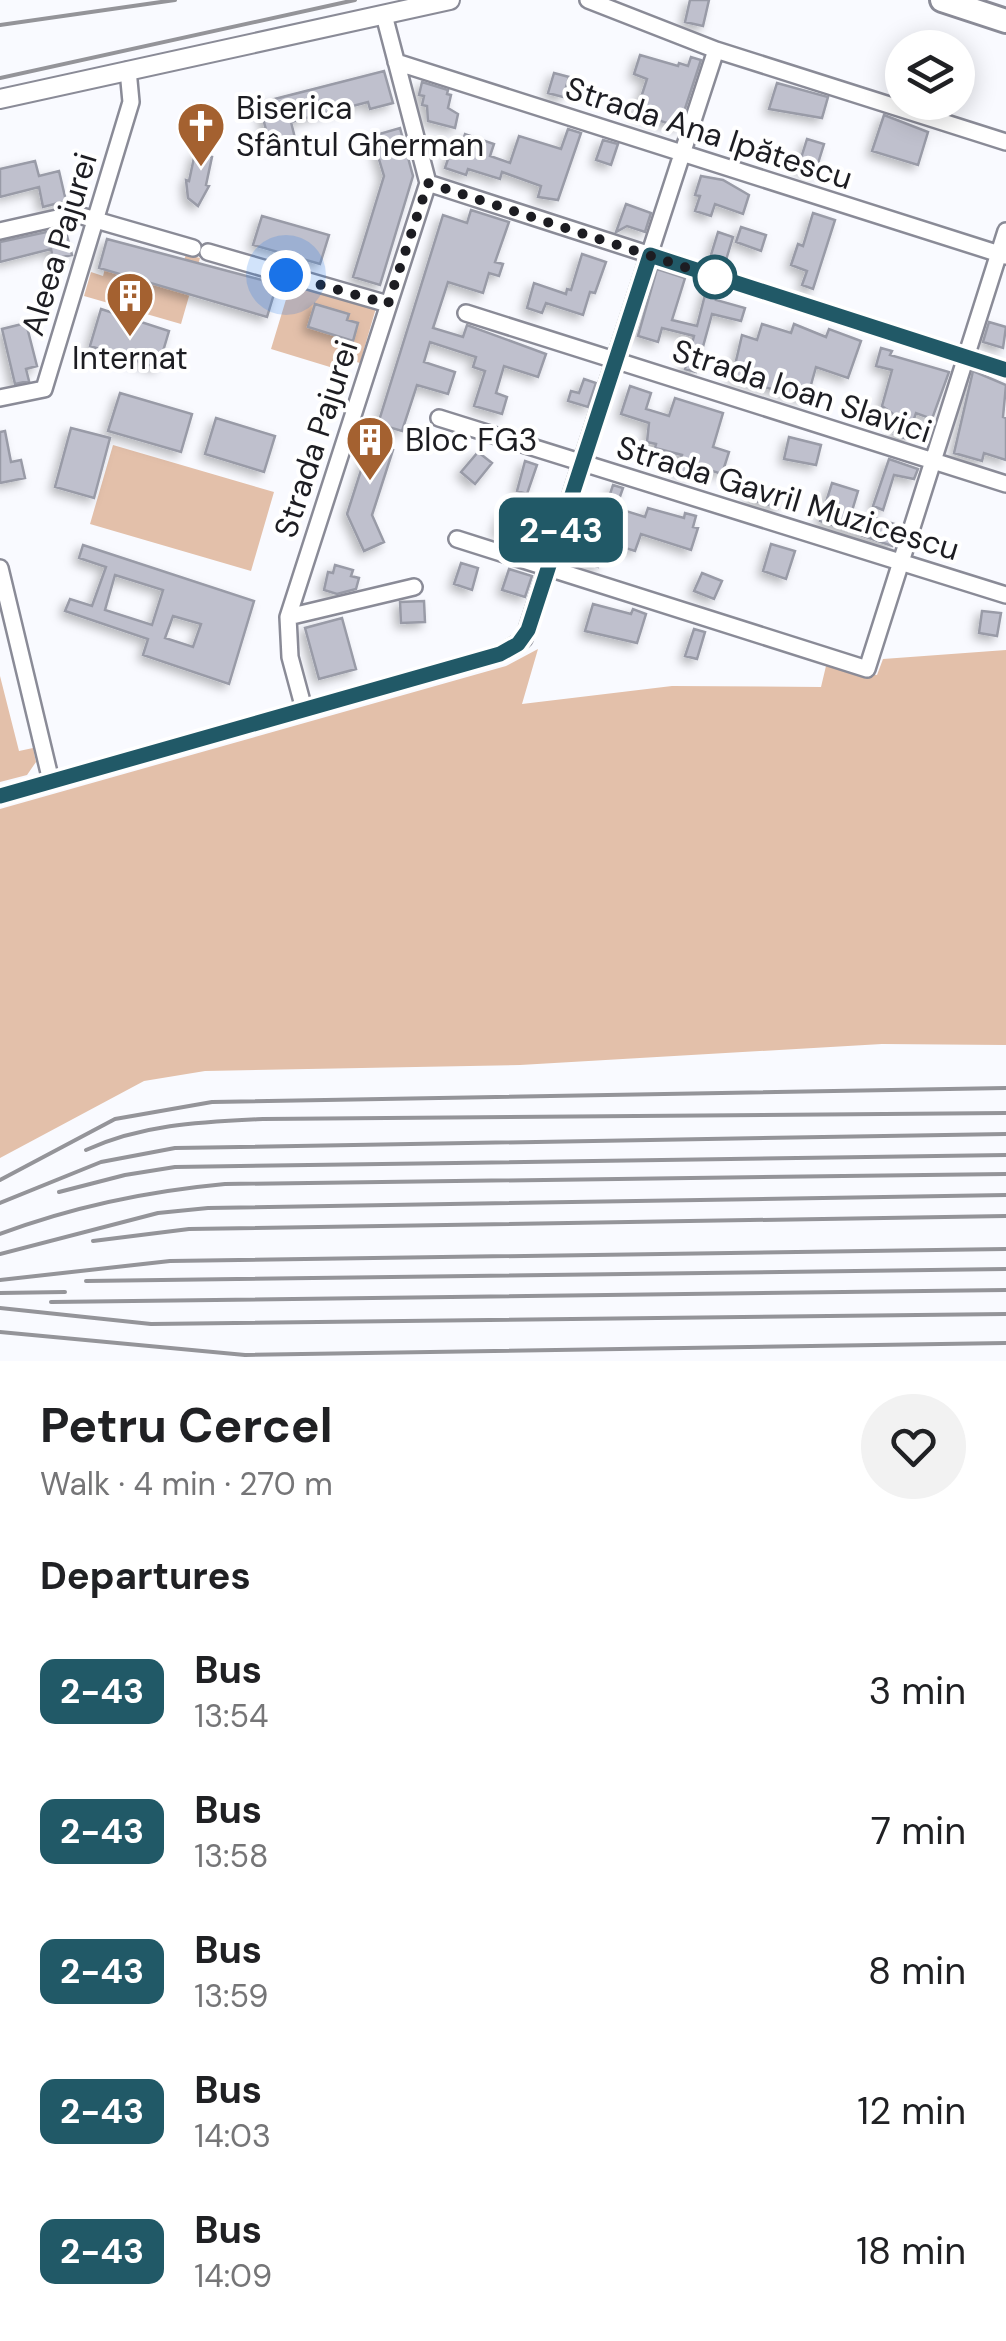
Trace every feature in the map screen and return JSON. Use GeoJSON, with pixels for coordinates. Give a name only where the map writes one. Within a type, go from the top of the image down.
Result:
{"type":"FeatureCollection","features":[{"type":"Feature","properties":{"kind":"main road"},"geometry":{"type":"LineString","coordinates":[[942,0],[1006,20]]}},
{"type":"Feature","properties":{"kind":"main road"},"geometry":{"type":"LineString","coordinates":[[979,0],[1006,9]]}},
{"type":"Feature","properties":{"kind":"street"},"geometry":{"type":"LineString","coordinates":[[0,99],[450,0]]}},
{"type":"Feature","properties":{"kind":"street"},"geometry":{"type":"LineString","coordinates":[[588,0],[716,50],[1006,142]]}},
{"type":"Feature","properties":{"kind":"street"},"geometry":{"type":"LineString","coordinates":[[384,16],[428,183],[1006,370]]}},
{"type":"Feature","properties":{"kind":"street"},"geometry":{"type":"LineString","coordinates":[[0,796],[500,654],[524,639],[716,50]]}},
{"type":"Feature","properties":{"kind":"street","name":"Strada Ana Ipătescu"},"geometry":{"type":"LineString","coordinates":[[396,62],[1002,255]]}},
{"type":"Feature","properties":{"kind":"street","name":"Aleea Pajurei"},"geometry":{"type":"LineString","coordinates":[[0,398],[44,389],[130,102],[128,70]]}},
{"type":"Feature","properties":{"kind":"street","name":"Strada Pajurei"},"geometry":{"type":"LineString","coordinates":[[304,709],[290,657],[288,617],[428,183]]}},
{"type":"Feature","properties":{"kind":"street"},"geometry":{"type":"LineString","coordinates":[[0,231],[75,214],[388,304]]}},
{"type":"Feature","properties":{"kind":"street"},"geometry":{"type":"LineString","coordinates":[[457,539],[867,670],[1002,255],[1006,232]]}},
{"type":"Feature","properties":{"kind":"street","name":"Strada Ioan Slavici"},"geometry":{"type":"LineString","coordinates":[[466,313],[1006,484]]}},
{"type":"Feature","properties":{"kind":"street","name":"Strada Gavril Muzicescu"},"geometry":{"type":"LineString","coordinates":[[439,418],[1006,594]]}},
{"type":"Feature","properties":{"kind":"street"},"geometry":{"type":"LineString","coordinates":[[0,568],[5,614],[51,781]]}},
{"type":"Feature","properties":{"kind":"street"},"geometry":{"type":"LineString","coordinates":[[288,617],[414,586]]}},
{"type":"Feature","properties":{"kind":"shaded area"},"geometry":{"type":"Polygon","coordinates":[[[186,254],[200,258],[181,324],[84,296],[91,272],[103,276],[105,269],[175,290],[186,254]]]}},
{"type":"Feature","properties":{"kind":"shaded area"},"geometry":{"type":"Polygon","coordinates":[[[291,283],[376,308],[360,363],[347,359],[343,371],[271,349],[291,283]],[[315,304],[309,327],[353,340],[358,324],[347,320],[349,314],[315,304]]]}},
{"type":"Feature","properties":{"kind":"shaded area"},"geometry":{"type":"Polygon","coordinates":[[[113,445],[274,492],[251,571],[90,524],[113,445]]]}},
{"type":"Feature","properties":{"kind":"shaded area"},"geometry":{"type":"Polygon","coordinates":[[[538,649],[522,704],[672,686],[821,687],[826,666],[877,675],[883,659],[1006,650],[1006,1045],[882,1044],[520,1065],[205,1071],[144,1081],[0,1158],[0,809],[506,666],[538,649]]]}},
{"type":"Feature","properties":{"kind":"shaded area"},"geometry":{"type":"Polygon","coordinates":[[[0,676],[19,751],[33,748],[36,762],[27,775],[0,782],[0,676]]]}},
{"type":"Feature","properties":{"kind":"building"},"geometry":{"type":"Polygon","coordinates":[[[690,0],[709,0],[703,26],[685,22],[690,0]]]}},
{"type":"Feature","properties":{"kind":"building"},"geometry":{"type":"Polygon","coordinates":[[[640,55],[678,66],[688,66],[691,57],[701,60],[679,127],[636,113],[647,79],[634,74],[640,55]]]}},
{"type":"Feature","properties":{"kind":"building"},"geometry":{"type":"Polygon","coordinates":[[[384,71],[393,103],[370,109],[368,102],[291,122],[295,138],[270,145],[259,103],[384,71]]]}},
{"type":"Feature","properties":{"kind":"building"},"geometry":{"type":"Polygon","coordinates":[[[554,73],[569,77],[563,97],[548,93],[554,73]]]}},
{"type":"Feature","properties":{"kind":"building"},"geometry":{"type":"Polygon","coordinates":[[[422,82],[448,90],[448,108],[458,114],[455,128],[428,121],[427,106],[422,105],[424,96],[419,95],[422,82]]]}},
{"type":"Feature","properties":{"kind":"building"},"geometry":{"type":"Polygon","coordinates":[[[777,83],[828,97],[822,118],[769,109],[777,83]]]}},
{"type":"Feature","properties":{"kind":"building"},"geometry":{"type":"Polygon","coordinates":[[[884,115],[885,120],[897,120],[928,132],[918,165],[872,151],[884,115]]]}},
{"type":"Feature","properties":{"kind":"building"},"geometry":{"type":"Polygon","coordinates":[[[400,128],[413,176],[380,285],[353,277],[384,176],[372,136],[400,128]]]}},
{"type":"Feature","properties":{"kind":"building"},"geometry":{"type":"Polygon","coordinates":[[[568,129],[581,133],[558,200],[538,197],[541,186],[502,172],[500,179],[468,169],[466,175],[445,168],[451,150],[459,152],[465,134],[494,144],[490,156],[510,163],[519,136],[561,149],[568,129]]]}},
{"type":"Feature","properties":{"kind":"building"},"geometry":{"type":"Polygon","coordinates":[[[807,139],[824,144],[815,173],[798,168],[807,139]]]}},
{"type":"Feature","properties":{"kind":"building"},"geometry":{"type":"Polygon","coordinates":[[[603,140],[618,144],[611,165],[596,160],[603,140]]]}},
{"type":"Feature","properties":{"kind":"building","name":"Biserica Sfântul Gherman"},"geometry":{"type":"Polygon","coordinates":[[[195,153],[212,157],[206,185],[209,186],[198,206],[188,198],[186,180],[189,181],[195,153]]]}},
{"type":"Feature","properties":{"kind":"building"},"geometry":{"type":"Polygon","coordinates":[[[35,161],[39,176],[59,171],[66,201],[43,207],[39,187],[0,197],[0,169],[35,161]]]}},
{"type":"Feature","properties":{"kind":"building"},"geometry":{"type":"Polygon","coordinates":[[[701,176],[723,180],[749,195],[743,214],[715,204],[711,216],[695,211],[701,176]]]}},
{"type":"Feature","properties":{"kind":"building"},"geometry":{"type":"Polygon","coordinates":[[[626,204],[651,213],[645,232],[627,226],[616,232],[626,204]]]}},
{"type":"Feature","properties":{"kind":"building"},"geometry":{"type":"Polygon","coordinates":[[[471,210],[509,222],[495,262],[503,264],[499,276],[489,273],[483,293],[448,282],[433,328],[463,337],[467,325],[546,354],[538,377],[504,366],[496,393],[507,397],[502,414],[474,406],[485,371],[473,367],[476,357],[430,342],[424,362],[455,372],[448,394],[417,385],[402,431],[378,424],[443,215],[467,223],[471,210]]]}},
{"type":"Feature","properties":{"kind":"building"},"geometry":{"type":"Polygon","coordinates":[[[813,213],[835,220],[813,289],[802,285],[807,271],[791,265],[798,244],[803,246],[813,213]]]}},
{"type":"Feature","properties":{"kind":"building"},"geometry":{"type":"Polygon","coordinates":[[[262,216],[329,235],[320,264],[253,245],[262,216]]]}},
{"type":"Feature","properties":{"kind":"building"},"geometry":{"type":"Polygon","coordinates":[[[741,227],[766,235],[761,251],[736,242],[741,227]]]}},
{"type":"Feature","properties":{"kind":"building"},"geometry":{"type":"Polygon","coordinates":[[[65,228],[72,255],[53,259],[51,249],[0,262],[0,242],[65,228]]]}},
{"type":"Feature","properties":{"kind":"building"},"geometry":{"type":"Polygon","coordinates":[[[718,232],[733,237],[726,260],[711,255],[718,232]]]}},
{"type":"Feature","properties":{"kind":"building"},"geometry":{"type":"Polygon","coordinates":[[[107,239],[277,284],[267,317],[99,268],[107,239]]]}},
{"type":"Feature","properties":{"kind":"building"},"geometry":{"type":"Polygon","coordinates":[[[582,254],[606,262],[583,315],[546,303],[542,313],[527,308],[534,283],[566,294],[567,289],[571,290],[582,254]]]}},
{"type":"Feature","properties":{"kind":"building"},"geometry":{"type":"Polygon","coordinates":[[[657,269],[685,278],[672,320],[697,326],[707,287],[719,291],[716,300],[745,308],[741,321],[712,314],[696,372],[685,369],[694,336],[662,328],[658,342],[638,336],[657,269]]]}},
{"type":"Feature","properties":{"kind":"building"},"geometry":{"type":"Polygon","coordinates":[[[315,304],[349,314],[347,320],[358,323],[353,341],[308,327],[315,304]]]}},
{"type":"Feature","properties":{"kind":"building","name":"Internat"},"geometry":{"type":"Polygon","coordinates":[[[101,309],[169,331],[158,368],[90,346],[101,309]]]}},
{"type":"Feature","properties":{"kind":"building"},"geometry":{"type":"Polygon","coordinates":[[[989,322],[1006,327],[1003,348],[983,342],[989,322]]]}},
{"type":"Feature","properties":{"kind":"building"},"geometry":{"type":"Polygon","coordinates":[[[26,323],[37,366],[26,369],[29,381],[15,384],[2,329],[26,323]]]}},
{"type":"Feature","properties":{"kind":"building"},"geometry":{"type":"Polygon","coordinates":[[[762,324],[791,333],[794,324],[826,337],[829,329],[861,341],[848,378],[816,367],[807,399],[732,378],[742,335],[757,340],[762,324]]]}},
{"type":"Feature","properties":{"kind":"building"},"geometry":{"type":"Polygon","coordinates":[[[881,348],[892,351],[890,355],[949,372],[932,419],[916,413],[907,439],[894,434],[898,423],[891,421],[893,414],[882,406],[892,370],[876,366],[881,348]]]}},
{"type":"Feature","properties":{"kind":"building"},"geometry":{"type":"Polygon","coordinates":[[[973,371],[1006,385],[1006,460],[984,453],[982,461],[954,453],[973,371]]]}},
{"type":"Feature","properties":{"kind":"building"},"geometry":{"type":"Polygon","coordinates":[[[584,379],[596,383],[588,407],[568,401],[571,391],[579,393],[584,379]]]}},
{"type":"Feature","properties":{"kind":"building"},"geometry":{"type":"Polygon","coordinates":[[[630,386],[651,393],[646,409],[669,416],[675,398],[723,413],[713,447],[729,452],[722,474],[693,465],[690,474],[677,471],[682,455],[655,448],[656,444],[647,442],[649,423],[621,414],[630,386]]]}},
{"type":"Feature","properties":{"kind":"building"},"geometry":{"type":"Polygon","coordinates":[[[120,393],[192,414],[181,452],[108,431],[120,393]]]}},
{"type":"Feature","properties":{"kind":"building"},"geometry":{"type":"Polygon","coordinates":[[[216,418],[275,436],[264,472],[205,454],[216,418]]]}},
{"type":"Feature","properties":{"kind":"building"},"geometry":{"type":"Polygon","coordinates":[[[71,428],[110,438],[94,498],[55,487],[71,428]]]}},
{"type":"Feature","properties":{"kind":"building"},"geometry":{"type":"Polygon","coordinates":[[[5,431],[11,462],[21,460],[25,478],[0,483],[0,432],[5,431]]]}},
{"type":"Feature","properties":{"kind":"building"},"geometry":{"type":"Polygon","coordinates":[[[789,437],[821,445],[816,465],[784,459],[789,437]]]}},
{"type":"Feature","properties":{"kind":"building","name":"Bloc FG3"},"geometry":{"type":"Polygon","coordinates":[[[370,442],[393,450],[372,515],[384,542],[364,551],[347,514],[370,442]]]}},
{"type":"Feature","properties":{"kind":"building"},"geometry":{"type":"Polygon","coordinates":[[[478,452],[492,463],[475,484],[461,472],[478,452]]]}},
{"type":"Feature","properties":{"kind":"building"},"geometry":{"type":"Polygon","coordinates":[[[889,459],[918,469],[914,479],[894,475],[883,510],[873,506],[889,459]]]}},
{"type":"Feature","properties":{"kind":"building"},"geometry":{"type":"Polygon","coordinates":[[[525,461],[537,465],[527,494],[517,491],[525,461]]]}},
{"type":"Feature","properties":{"kind":"building"},"geometry":{"type":"Polygon","coordinates":[[[832,483],[858,491],[852,511],[898,525],[892,546],[820,521],[832,483]]]}},
{"type":"Feature","properties":{"kind":"building"},"geometry":{"type":"Polygon","coordinates":[[[613,485],[623,488],[616,508],[645,517],[648,508],[684,518],[685,513],[696,516],[693,527],[698,528],[691,550],[641,534],[635,551],[606,542],[598,567],[583,562],[603,499],[608,500],[613,485]]]}},
{"type":"Feature","properties":{"kind":"building"},"geometry":{"type":"Polygon","coordinates":[[[753,487],[781,496],[778,508],[749,499],[753,487]]]}},
{"type":"Feature","properties":{"kind":"building"},"geometry":{"type":"Polygon","coordinates":[[[527,501],[554,511],[542,548],[496,532],[503,511],[522,517],[527,501]]]}},
{"type":"Feature","properties":{"kind":"building"},"geometry":{"type":"Polygon","coordinates":[[[771,544],[795,551],[786,579],[763,571],[771,544]]]}},
{"type":"Feature","properties":{"kind":"building"},"geometry":{"type":"Polygon","coordinates":[[[83,545],[254,601],[229,684],[143,655],[148,639],[65,611],[70,599],[92,606],[106,567],[79,558],[83,545]],[[115,575],[105,610],[152,625],[163,590],[115,575]],[[173,616],[165,638],[193,647],[201,624],[173,616]]]}},
{"type":"Feature","properties":{"kind":"building"},"geometry":{"type":"Polygon","coordinates":[[[461,563],[478,568],[472,590],[454,584],[461,563]]]}},
{"type":"Feature","properties":{"kind":"building"},"geometry":{"type":"Polygon","coordinates":[[[335,565],[353,570],[351,576],[359,578],[356,589],[337,594],[324,590],[328,572],[333,573],[335,565]]]}},
{"type":"Feature","properties":{"kind":"building"},"geometry":{"type":"Polygon","coordinates":[[[509,569],[532,576],[525,597],[502,590],[509,569]]]}},
{"type":"Feature","properties":{"kind":"building"},"geometry":{"type":"Polygon","coordinates":[[[702,573],[722,581],[714,599],[694,591],[702,573]]]}},
{"type":"Feature","properties":{"kind":"building"},"geometry":{"type":"Polygon","coordinates":[[[424,601],[425,622],[401,623],[400,602],[424,601]]]}},
{"type":"Feature","properties":{"kind":"building"},"geometry":{"type":"Polygon","coordinates":[[[593,604],[646,614],[637,643],[585,631],[593,604]]]}},
{"type":"Feature","properties":{"kind":"building"},"geometry":{"type":"Polygon","coordinates":[[[982,611],[1001,613],[997,636],[979,633],[982,611]]]}},
{"type":"Feature","properties":{"kind":"building"},"geometry":{"type":"Polygon","coordinates":[[[342,618],[356,669],[319,679],[305,628],[342,618]]]}},
{"type":"Feature","properties":{"kind":"building"},"geometry":{"type":"Polygon","coordinates":[[[694,629],[705,632],[697,659],[685,656],[694,629]]]}},
{"type":"Feature","properties":{"kind":"railway"},"geometry":{"type":"LineString","coordinates":[[0,25],[175,0]]}},
{"type":"Feature","properties":{"kind":"railway"},"geometry":{"type":"LineString","coordinates":[[0,78],[355,0]]}},
{"type":"Feature","properties":{"kind":"railway"},"geometry":{"type":"LineString","coordinates":[[0,1180],[115,1119],[212,1102],[1006,1088]]}},
{"type":"Feature","properties":{"kind":"railway"},"geometry":{"type":"LineString","coordinates":[[86,1150],[151,1130],[263,1119],[1006,1113]]}},
{"type":"Feature","properties":{"kind":"railway"},"geometry":{"type":"LineString","coordinates":[[0,1203],[101,1162],[175,1148],[1006,1134]]}},
{"type":"Feature","properties":{"kind":"railway"},"geometry":{"type":"LineString","coordinates":[[59,1192],[175,1167],[1006,1155]]}},
{"type":"Feature","properties":{"kind":"railway"},"geometry":{"type":"LineString","coordinates":[[0,1234],[111,1202],[225,1184],[1006,1174]]}},
{"type":"Feature","properties":{"kind":"railway"},"geometry":{"type":"LineString","coordinates":[[0,1254],[158,1213],[208,1208],[1006,1195]]}},
{"type":"Feature","properties":{"kind":"railway"},"geometry":{"type":"LineString","coordinates":[[93,1241],[189,1229],[1006,1216]]}},
{"type":"Feature","properties":{"kind":"railway"},"geometry":{"type":"LineString","coordinates":[[0,1280],[170,1261],[1006,1249]]}},
{"type":"Feature","properties":{"kind":"railway"},"geometry":{"type":"LineString","coordinates":[[86,1281],[1006,1269]]}},
{"type":"Feature","properties":{"kind":"railway"},"geometry":{"type":"LineString","coordinates":[[51,1302],[1006,1290]]}},
{"type":"Feature","properties":{"kind":"railway"},"geometry":{"type":"LineString","coordinates":[[0,1293],[65,1292]]}},
{"type":"Feature","properties":{"kind":"railway"},"geometry":{"type":"LineString","coordinates":[[0,1308],[151,1324],[1006,1314]]}},
{"type":"Feature","properties":{"kind":"railway"},"geometry":{"type":"LineString","coordinates":[[0,1332],[245,1355],[1006,1343]]}},
{"type":"Feature","properties":{"kind":"bus line","name":"2-43"},"geometry":{"type":"LineString","coordinates":[[0,796],[500,654],[518,644],[528,630],[650,255],[1006,370]]}},
{"type":"Feature","properties":{"kind":"place","name":"Biserica Sfântul Gherman"},"geometry":{"type":"Point","coordinates":[201,168]}},
{"type":"Feature","properties":{"kind":"place","name":"Internat"},"geometry":{"type":"Point","coordinates":[130,338]}},
{"type":"Feature","properties":{"kind":"place","name":"Bloc FG3"},"geometry":{"type":"Point","coordinates":[370,482]}},
{"type":"Feature","properties":{"kind":"route"},"geometry":{"type":"LineString","coordinates":[[286,275],[388,304],[428,183],[718,278],[715,277]]}}]}
